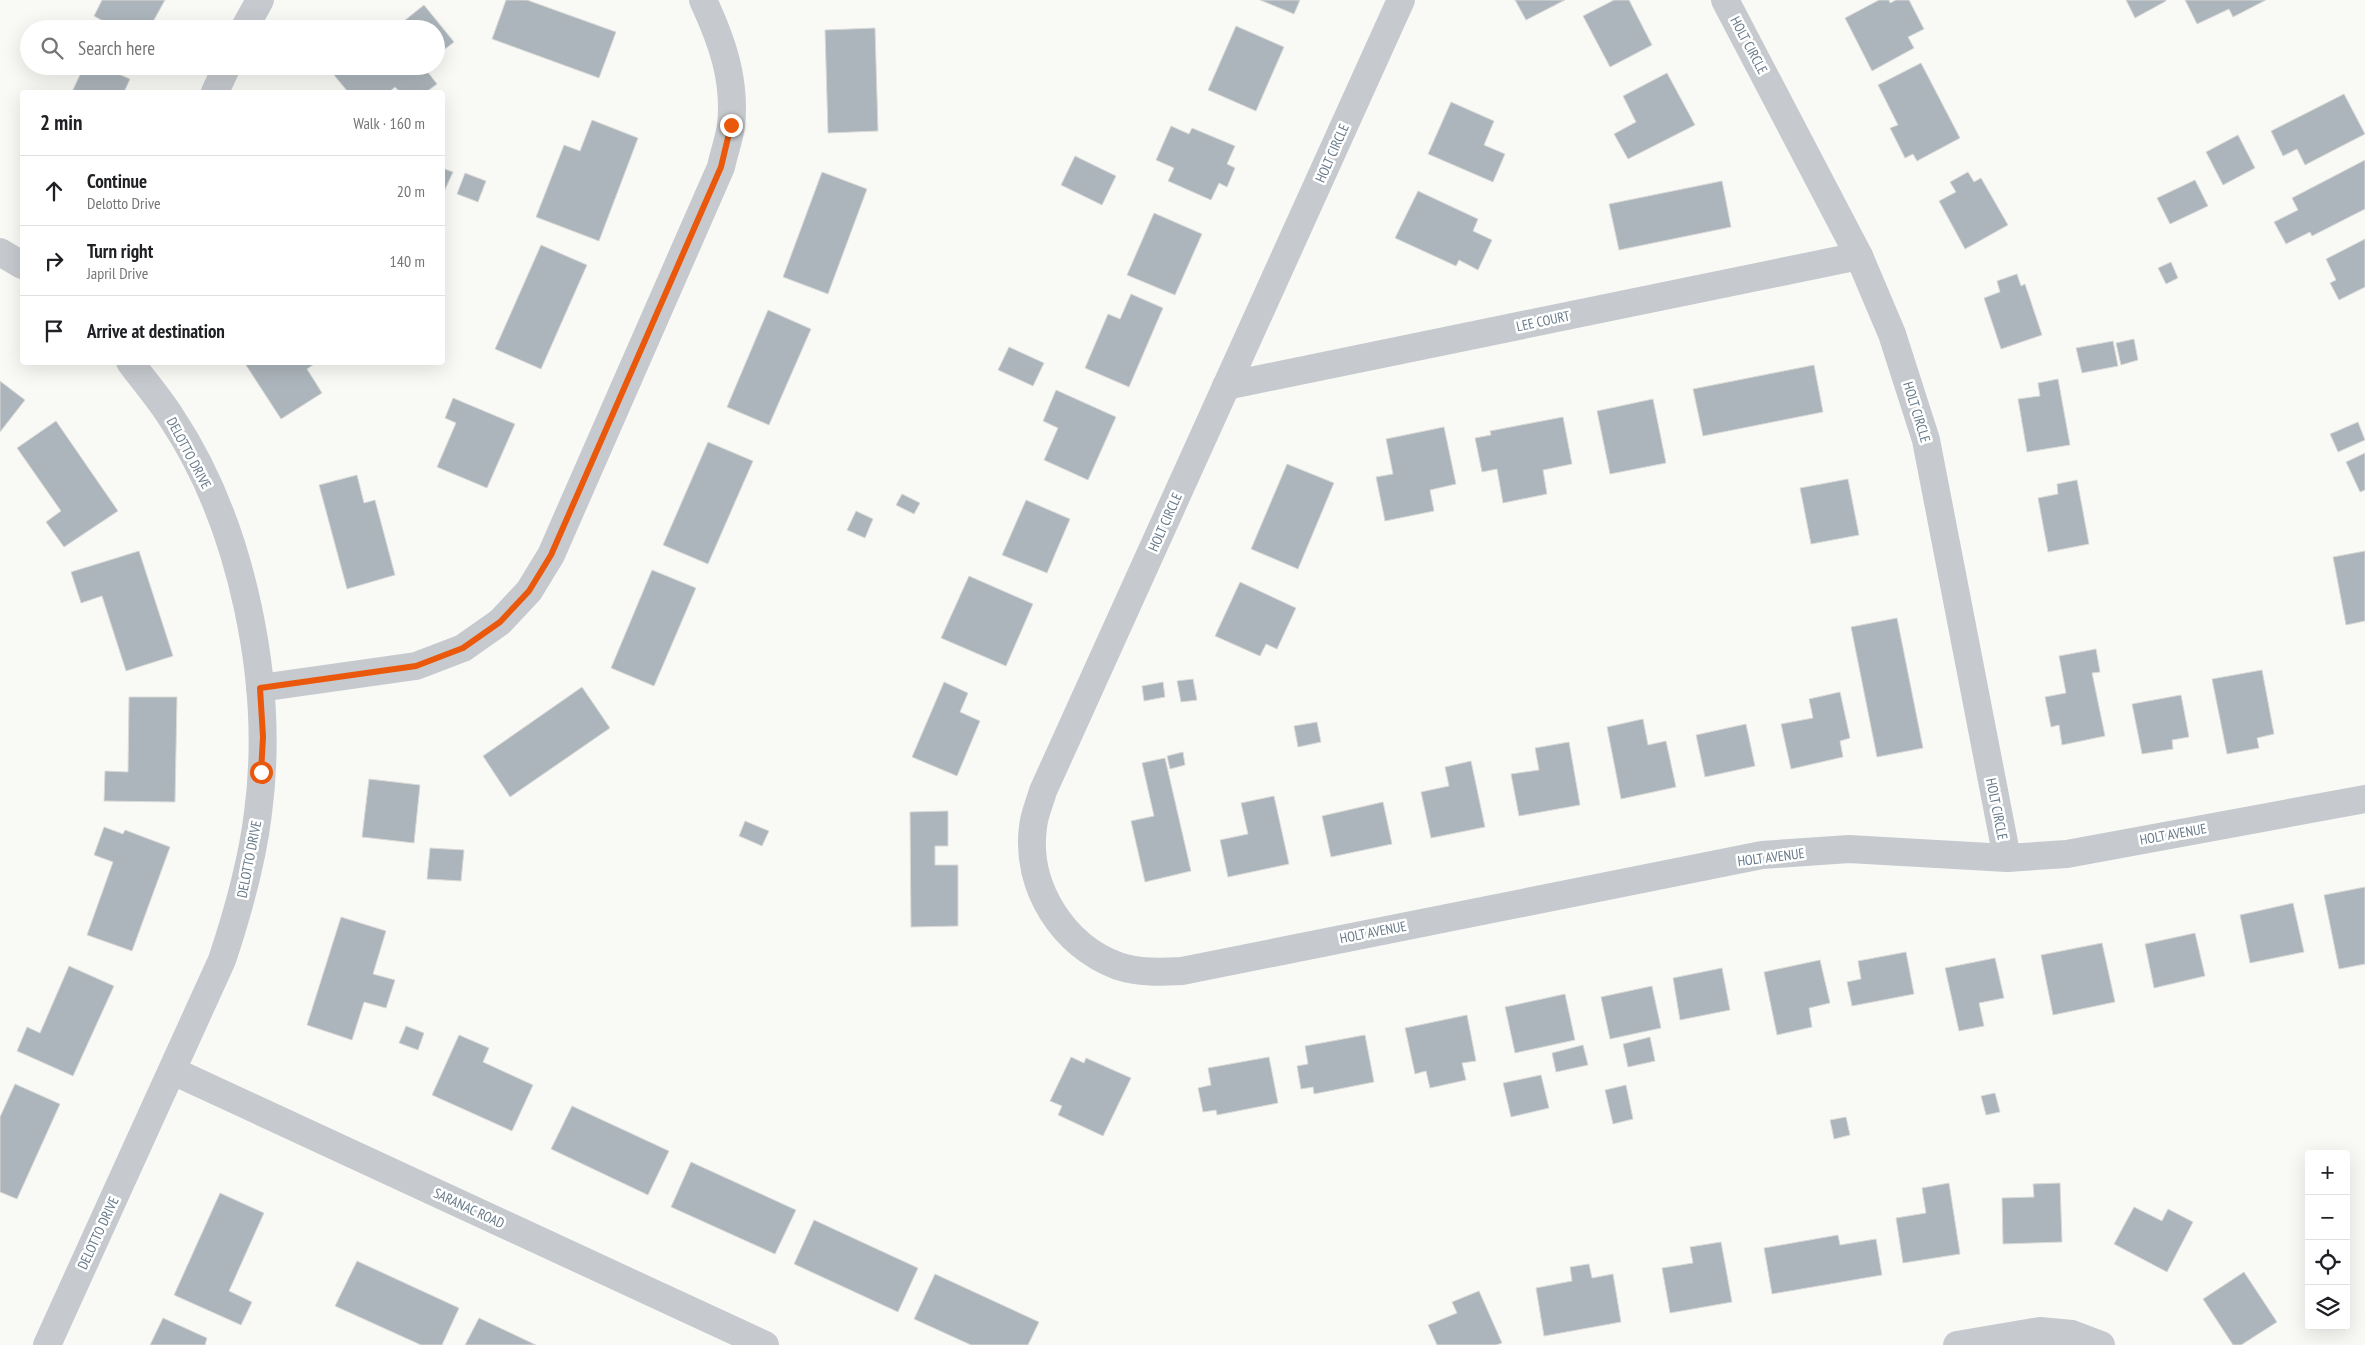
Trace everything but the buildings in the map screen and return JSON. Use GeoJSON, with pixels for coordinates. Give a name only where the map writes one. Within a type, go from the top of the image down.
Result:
{"type":"FeatureCollection","features":[{"type":"Feature","properties":{"kind":"street"},"geometry":{"type":"LineString","coordinates":[[249,20],[260,0]]}},
{"type":"Feature","properties":{"kind":"street"},"geometry":{"type":"LineString","coordinates":[[260,688],[416,666],[463,648],[500,622],[529,591],[551,555],[721,167],[731,125],[730,79],[721,38],[703,0]]}},
{"type":"Feature","properties":{"kind":"street","name":"HOLT CIRCLE"},"geometry":{"type":"LineString","coordinates":[[1182,970],[1151,972],[1118,966],[1087,950],[1060,926],[1042,895],[1033,863],[1033,827],[1043,791],[1401,0]]}},
{"type":"Feature","properties":{"kind":"street","name":"HOLT CIRCLE"},"geometry":{"type":"LineString","coordinates":[[1725,0],[1859,256],[1892,334],[1926,440],[2007,858]]}},
{"type":"Feature","properties":{"kind":"street"},"geometry":{"type":"LineString","coordinates":[[216,90],[223,75]]}},
{"type":"Feature","properties":{"kind":"street"},"geometry":{"type":"LineString","coordinates":[[0,252],[20,264]]}},
{"type":"Feature","properties":{"kind":"street","name":"LEE COURT"},"geometry":{"type":"LineString","coordinates":[[1226,386],[1859,256]]}},
{"type":"Feature","properties":{"kind":"street","name":"DELOTTO DRIVE"},"geometry":{"type":"LineString","coordinates":[[47,1345],[222,960],[242,898],[258,813],[263,737],[260,688],[250,618],[232,545],[203,475],[171,418],[132,365]]}},
{"type":"Feature","properties":{"kind":"street","name":"HOLT AVENUE"},"geometry":{"type":"LineString","coordinates":[[1182,970],[1762,855],[1849,849],[2007,858],[2067,854],[2365,799]]}},
{"type":"Feature","properties":{"kind":"street","name":"SARANAC ROAD"},"geometry":{"type":"LineString","coordinates":[[173,1071],[765,1345]]}},
{"type":"Feature","properties":{"kind":"street"},"geometry":{"type":"LineString","coordinates":[[1957,1345],[2040,1331],[2072,1334],[2101,1345]]}},
{"type":"Feature","properties":{"kind":"route"},"geometry":{"type":"LineString","coordinates":[[261,772],[263,737],[260,688],[416,666],[463,648],[500,622],[529,591],[551,555],[721,167],[731,125]]}}]}
